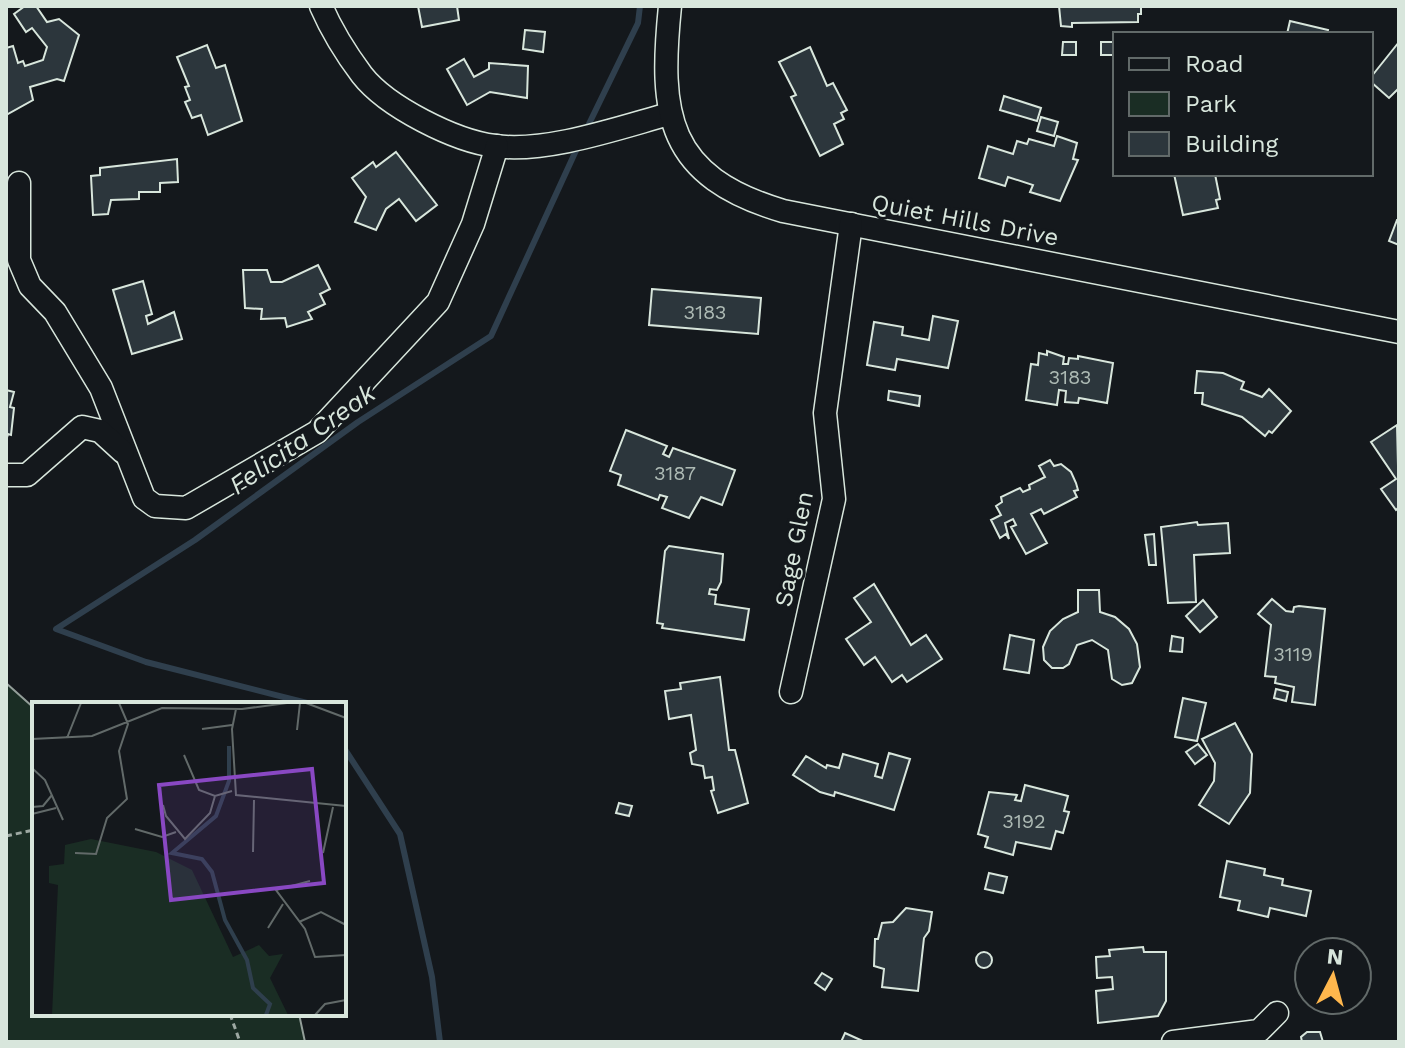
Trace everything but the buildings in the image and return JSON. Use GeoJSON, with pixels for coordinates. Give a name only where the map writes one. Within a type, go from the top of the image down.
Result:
{"type":"FeatureCollection","features":[{"type":"Feature","properties":{"kind":"street"},"geometry":{"type":"LineString","coordinates":[[321,6],[363,76],[401,108],[467,140],[497,146],[576,140],[669,114]]}},
{"type":"Feature","properties":{"kind":"street","name":"Quiet Hills Drive"},"geometry":{"type":"LineString","coordinates":[[670,6],[663,71],[669,114],[693,162],[744,199],[851,224],[1399,332]]}},
{"type":"Feature","properties":{"kind":"street"},"geometry":{"type":"LineString","coordinates":[[19,183],[19,260],[30,286],[55,312],[101,388],[144,498],[155,506],[186,508],[317,432],[438,302],[473,224],[497,146]]}},
{"type":"Feature","properties":{"kind":"street","name":"Sage Glen"},"geometry":{"type":"LineString","coordinates":[[791,692],[834,499],[825,413],[851,224]]}},
{"type":"Feature","properties":{"kind":"street"},"geometry":{"type":"LineString","coordinates":[[6,475],[27,475],[82,427],[100,431],[127,456]]}},
{"type":"Feature","properties":{"kind":"street"},"geometry":{"type":"LineString","coordinates":[[1173,1042],[1259,1031],[1277,1013]]}},
{"type":"Feature","properties":{"kind":"path"},"geometry":{"type":"LineString","coordinates":[[6,836],[32,830]]}},
{"type":"Feature","properties":{"kind":"path"},"geometry":{"type":"LineString","coordinates":[[231,1016],[240,1042]]}},
{"type":"Feature","properties":{"kind":"green space"},"geometry":{"type":"Polygon","coordinates":[[[6,683],[32,706],[32,1016],[299,1016],[305,1042],[6,1042],[6,683]]]}},
{"type":"Feature","properties":{"kind":"waterway","name":"Felicita Creak"},"geometry":{"type":"LineString","coordinates":[[586,130],[638,23],[640,6]]}},
{"type":"Feature","properties":{"kind":"waterway","name":"Felicita Creak"},"geometry":{"type":"LineString","coordinates":[[303,702],[146,662],[56,629],[195,540],[358,422],[491,336],[579,144]]}},
{"type":"Feature","properties":{"kind":"waterway","name":"Felicita Creak"},"geometry":{"type":"LineString","coordinates":[[346,751],[400,834],[432,977],[440,1042]]}}]}
